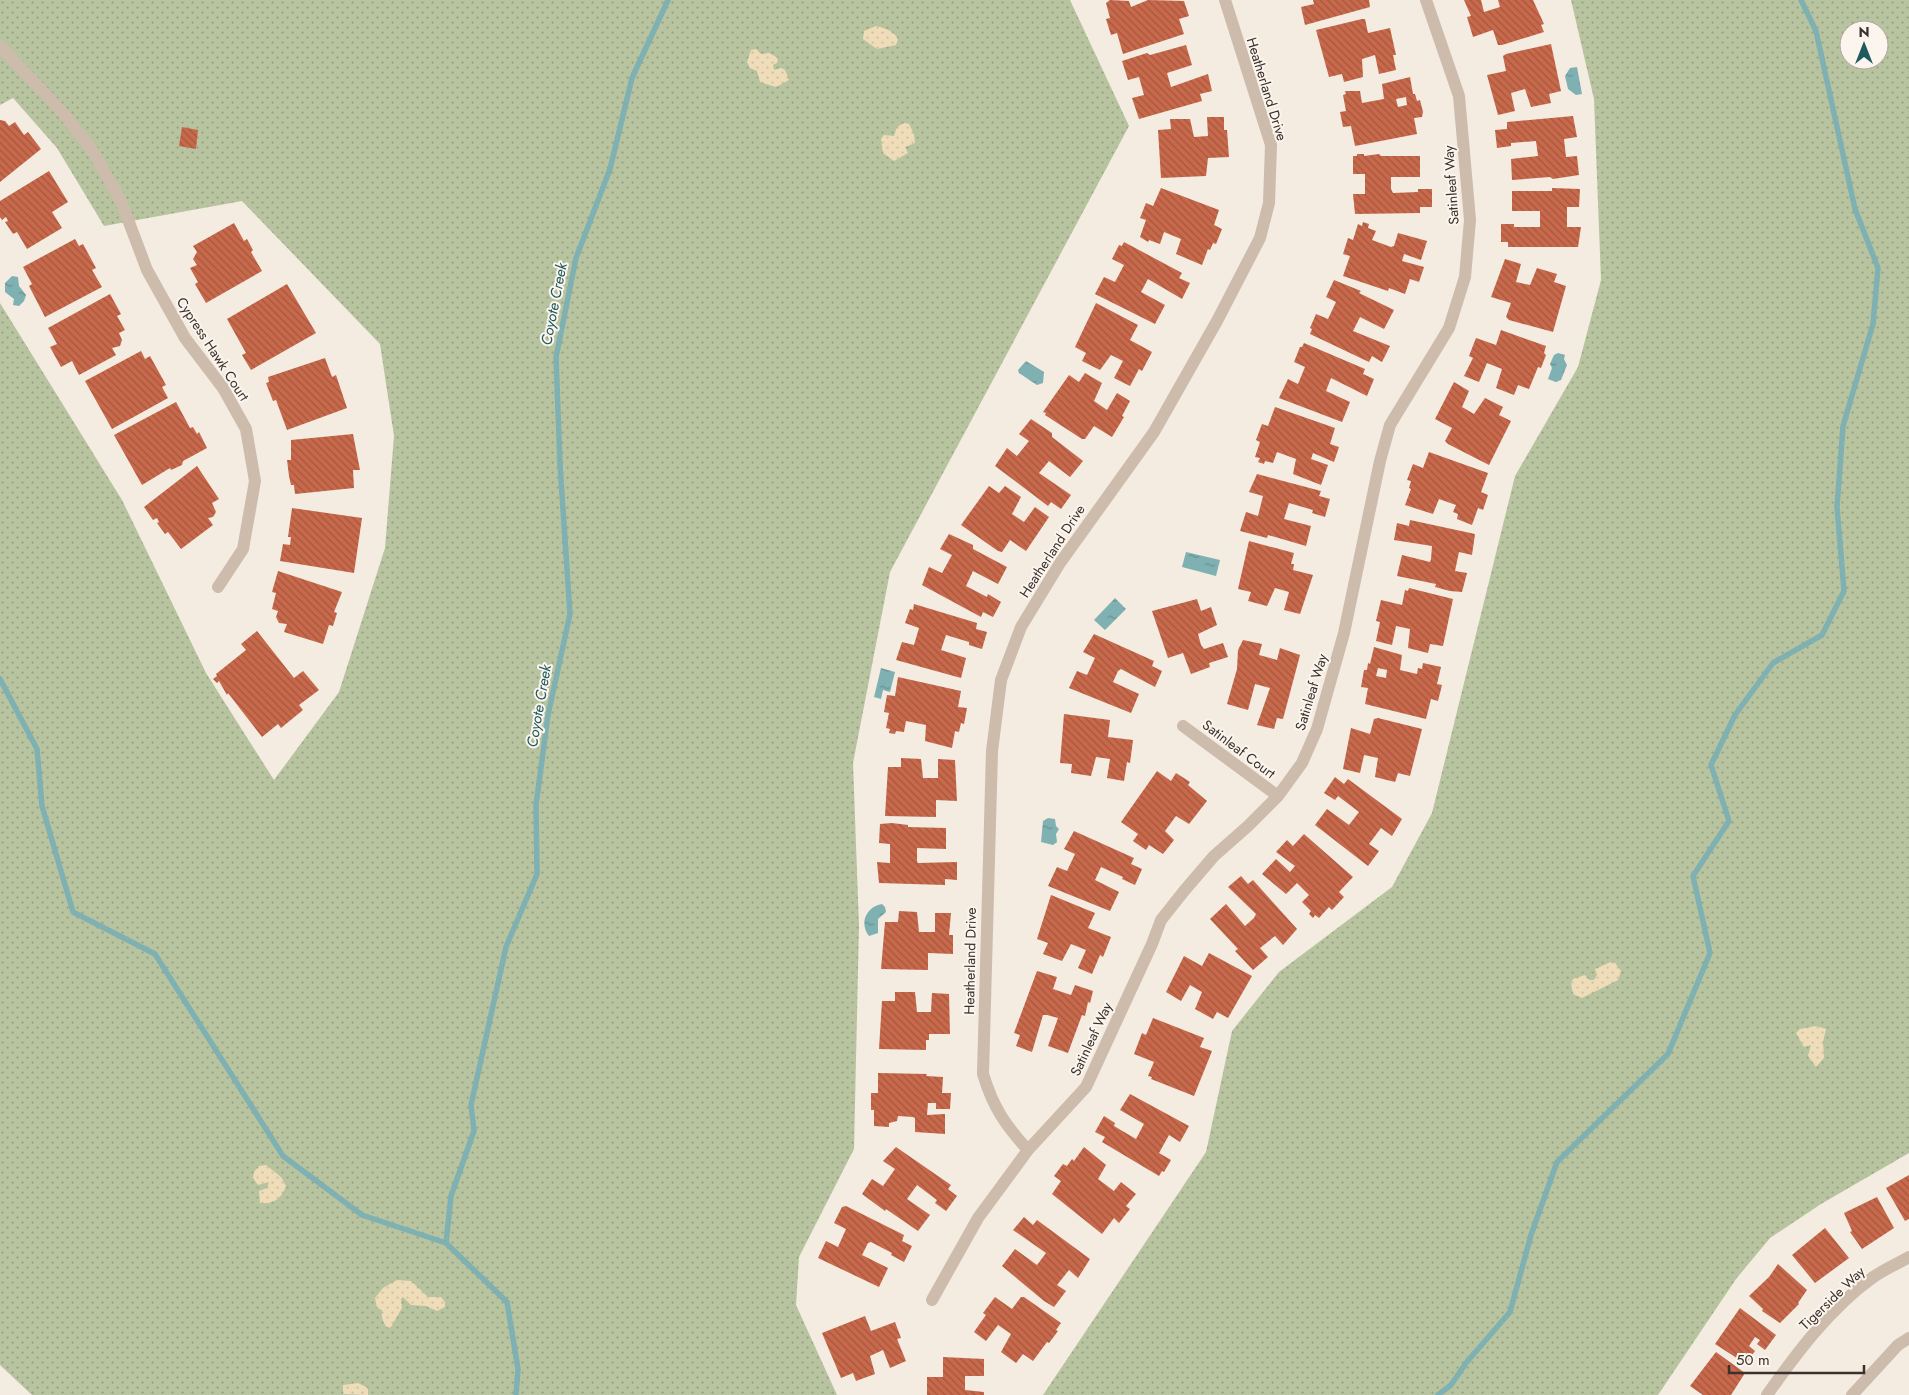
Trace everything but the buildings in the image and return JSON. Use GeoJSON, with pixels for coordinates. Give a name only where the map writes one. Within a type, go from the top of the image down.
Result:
{"type":"FeatureCollection","features":[{"type":"Feature","properties":{"kind":"street","name":"Heatherland Drive"},"geometry":{"type":"LineString","coordinates":[[1028,1150],[1004,1123],[990,1100],[983,1074],[992,752],[1001,680],[1021,627],[1060,563],[1154,432],[1217,321],[1260,238],[1269,203],[1271,144],[1225,0]]}},
{"type":"Feature","properties":{"kind":"street","name":"Satinleaf Way"},"geometry":{"type":"LineString","coordinates":[[932,1300],[978,1218],[1028,1150],[1086,1087],[1152,944],[1161,920],[1214,856],[1278,796],[1302,764],[1317,729],[1344,633],[1380,461],[1390,425],[1450,328],[1465,277],[1470,220],[1459,96],[1426,0]]}},
{"type":"Feature","properties":{"kind":"street","name":"Cypress Hawk Court"},"geometry":{"type":"LineString","coordinates":[[0,46],[65,115],[92,150],[121,201],[147,270],[185,338],[223,388],[246,428],[255,481],[243,549],[218,587]]}},
{"type":"Feature","properties":{"kind":"street","name":"Satinleaf Court"},"geometry":{"type":"LineString","coordinates":[[1183,726],[1278,796]]}},
{"type":"Feature","properties":{"kind":"street","name":"Tigerside Way"},"geometry":{"type":"LineString","coordinates":[[1767,1395],[1796,1354],[1828,1318],[1872,1278],[1909,1257]]}},
{"type":"Feature","properties":{"kind":"street"},"geometry":{"type":"LineString","coordinates":[[1852,1395],[1898,1345],[1909,1338]]}},
{"type":"Feature","properties":{"kind":"green space"},"geometry":{"type":"Polygon","coordinates":[[[0,0],[1070,0],[1129,126],[890,572],[853,763],[859,926],[854,1149],[799,1257],[796,1305],[837,1395],[32,1395],[0,1365],[0,303],[122,500],[206,673],[274,780],[339,692],[385,548],[394,436],[380,344],[242,201],[104,226],[57,148],[13,98],[0,105],[0,0]]]}},
{"type":"Feature","properties":{"kind":"green space"},"geometry":{"type":"Polygon","coordinates":[[[1571,0],[1909,0],[1909,1153],[1821,1204],[1770,1238],[1736,1279],[1658,1395],[1043,1395],[1206,1152],[1232,1031],[1279,972],[1392,887],[1432,813],[1515,476],[1578,367],[1601,280],[1594,99],[1571,0]]]}},
{"type":"Feature","properties":{"kind":"sand"},"geometry":{"type":"Polygon","coordinates":[[[876,26],[892,32],[898,39],[896,45],[877,49],[863,39],[864,31],[876,26]]]}},
{"type":"Feature","properties":{"kind":"sand"},"geometry":{"type":"Polygon","coordinates":[[[756,49],[761,54],[769,53],[778,58],[777,63],[773,65],[774,70],[781,68],[785,70],[789,80],[776,87],[760,82],[757,71],[750,68],[747,62],[751,50],[756,49]]]}},
{"type":"Feature","properties":{"kind":"sand"},"geometry":{"type":"Polygon","coordinates":[[[904,123],[909,124],[914,134],[915,143],[905,147],[908,153],[894,161],[883,153],[881,139],[884,135],[894,136],[897,127],[904,123]]]}},
{"type":"Feature","properties":{"kind":"sand"},"geometry":{"type":"Polygon","coordinates":[[[1611,962],[1615,963],[1621,971],[1618,980],[1582,998],[1573,994],[1571,983],[1573,979],[1585,975],[1589,980],[1594,980],[1597,975],[1595,969],[1611,962]]]}},
{"type":"Feature","properties":{"kind":"sand"},"geometry":{"type":"Polygon","coordinates":[[[1816,1026],[1826,1029],[1823,1042],[1824,1058],[1816,1067],[1808,1056],[1811,1045],[1804,1047],[1796,1033],[1800,1029],[1816,1026]]]}},
{"type":"Feature","properties":{"kind":"sand"},"geometry":{"type":"Polygon","coordinates":[[[266,1165],[281,1177],[286,1186],[282,1194],[273,1202],[260,1203],[259,1191],[267,1188],[269,1182],[258,1185],[253,1178],[254,1172],[259,1166],[266,1165]]]}},
{"type":"Feature","properties":{"kind":"sand"},"geometry":{"type":"Polygon","coordinates":[[[397,1280],[411,1281],[428,1297],[441,1297],[445,1302],[445,1307],[437,1311],[426,1306],[411,1305],[403,1297],[401,1299],[402,1308],[391,1327],[388,1328],[383,1320],[382,1310],[377,1308],[375,1298],[383,1288],[397,1280]]]}},
{"type":"Feature","properties":{"kind":"sand"},"geometry":{"type":"Polygon","coordinates":[[[358,1383],[368,1388],[368,1395],[343,1394],[343,1385],[358,1383]]]}},
{"type":"Feature","properties":{"kind":"water"},"geometry":{"type":"Polygon","coordinates":[[[1577,67],[1582,94],[1576,95],[1568,89],[1565,76],[1570,68],[1577,67]]]}},
{"type":"Feature","properties":{"kind":"water"},"geometry":{"type":"Polygon","coordinates":[[[12,276],[18,277],[19,286],[26,295],[24,301],[19,306],[13,305],[14,299],[5,292],[5,283],[12,276]]]}},
{"type":"Feature","properties":{"kind":"water"},"geometry":{"type":"Polygon","coordinates":[[[1558,353],[1565,355],[1564,359],[1567,365],[1561,380],[1556,382],[1548,379],[1552,368],[1550,364],[1554,355],[1558,353]]]}},
{"type":"Feature","properties":{"kind":"water"},"geometry":{"type":"Polygon","coordinates":[[[1026,361],[1044,372],[1043,383],[1037,385],[1019,373],[1018,370],[1026,361]]]}},
{"type":"Feature","properties":{"kind":"water"},"geometry":{"type":"Polygon","coordinates":[[[1186,552],[1220,560],[1216,576],[1182,567],[1186,552]]]}},
{"type":"Feature","properties":{"kind":"water"},"geometry":{"type":"Polygon","coordinates":[[[1115,598],[1126,609],[1105,630],[1094,620],[1115,598]]]}},
{"type":"Feature","properties":{"kind":"water"},"geometry":{"type":"Polygon","coordinates":[[[881,668],[895,672],[890,692],[883,690],[881,699],[874,697],[881,668]]]}},
{"type":"Feature","properties":{"kind":"water"},"geometry":{"type":"Polygon","coordinates":[[[1048,818],[1055,819],[1056,826],[1059,829],[1056,834],[1057,842],[1053,845],[1041,842],[1043,821],[1048,818]]]}},
{"type":"Feature","properties":{"kind":"water"},"geometry":{"type":"Polygon","coordinates":[[[882,904],[886,912],[878,919],[878,933],[869,936],[864,921],[866,916],[872,908],[882,904]]]}},
{"type":"Feature","properties":{"kind":"waterway","name":"Coyote Creek"},"geometry":{"type":"LineString","coordinates":[[446,1243],[451,1196],[474,1131],[471,1105],[506,947],[537,874],[536,805],[548,715],[570,614],[560,465],[556,357],[576,258],[610,169],[632,78],[668,0]]}},
{"type":"Feature","properties":{"kind":"waterway"},"geometry":{"type":"LineString","coordinates":[[1438,1395],[1451,1385],[1466,1363],[1510,1312],[1531,1235],[1557,1162],[1668,1054],[1710,953],[1693,876],[1729,821],[1711,765],[1735,715],[1773,663],[1822,635],[1844,591],[1837,507],[1843,426],[1873,324],[1878,268],[1855,209],[1816,31],[1801,0]]}},
{"type":"Feature","properties":{"kind":"waterway"},"geometry":{"type":"LineString","coordinates":[[0,679],[37,749],[42,806],[73,912],[155,954],[283,1156],[362,1215],[446,1243],[507,1302],[518,1369],[516,1395]]}}]}
